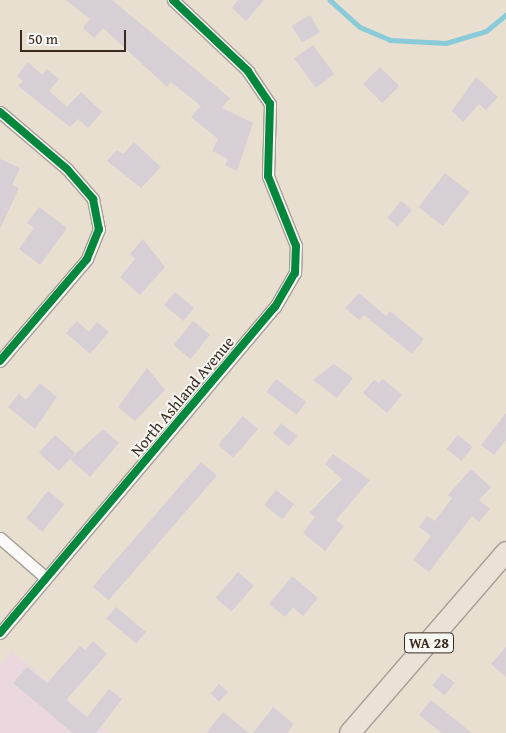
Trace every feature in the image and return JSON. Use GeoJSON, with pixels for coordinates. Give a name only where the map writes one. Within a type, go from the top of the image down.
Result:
{"type":"FeatureCollection","features":[{"type":"Feature","properties":{"kind":"highway","name":"WA 28"},"geometry":{"type":"LineString","coordinates":[[350,733],[506,552]]}},
{"type":"Feature","properties":{"kind":"street","name":"North Ashland Avenue"},"geometry":{"type":"LineString","coordinates":[[0,633],[288,290],[297,252],[268,176],[273,118],[262,88],[173,0]]}},
{"type":"Feature","properties":{"kind":"street"},"geometry":{"type":"LineString","coordinates":[[0,112],[66,169],[93,199],[99,229],[87,259],[0,361]]}},
{"type":"Feature","properties":{"kind":"street"},"geometry":{"type":"LineString","coordinates":[[0,538],[46,578]]}},
{"type":"Feature","properties":{"kind":"shaded area"},"geometry":{"type":"Polygon","coordinates":[[[12,651],[108,733],[0,733],[0,664],[12,651]]]}},
{"type":"Feature","properties":{"kind":"building"},"geometry":{"type":"Polygon","coordinates":[[[66,0],[112,0],[230,98],[222,108],[253,123],[237,171],[225,165],[228,159],[212,151],[218,139],[191,117],[201,106],[171,82],[167,87],[103,28],[94,38],[83,28],[90,19],[66,0]]]}},
{"type":"Feature","properties":{"kind":"building"},"geometry":{"type":"Polygon","coordinates":[[[238,0],[264,0],[246,21],[232,8],[238,0]]]}},
{"type":"Feature","properties":{"kind":"building"},"geometry":{"type":"Polygon","coordinates":[[[310,15],[320,32],[302,43],[292,26],[310,15]]]}},
{"type":"Feature","properties":{"kind":"building"},"geometry":{"type":"Polygon","coordinates":[[[313,45],[334,74],[316,88],[294,59],[313,45]]]}},
{"type":"Feature","properties":{"kind":"building"},"geometry":{"type":"Polygon","coordinates":[[[28,62],[42,75],[47,69],[59,79],[49,91],[67,107],[81,92],[102,112],[88,128],[78,119],[70,127],[18,86],[23,81],[17,76],[28,62]]]}},
{"type":"Feature","properties":{"kind":"building"},"geometry":{"type":"Polygon","coordinates":[[[380,67],[399,86],[382,103],[363,84],[380,67]]]}},
{"type":"Feature","properties":{"kind":"building"},"geometry":{"type":"Polygon","coordinates":[[[476,77],[498,97],[486,110],[479,104],[463,122],[452,111],[476,77]]]}},
{"type":"Feature","properties":{"kind":"building"},"geometry":{"type":"Polygon","coordinates":[[[134,142],[161,167],[141,188],[107,161],[117,150],[123,154],[134,142]]]}},
{"type":"Feature","properties":{"kind":"building"},"geometry":{"type":"Polygon","coordinates":[[[0,159],[20,168],[12,185],[19,188],[0,229],[0,159]]]}},
{"type":"Feature","properties":{"kind":"building"},"geometry":{"type":"Polygon","coordinates":[[[445,173],[469,192],[443,226],[419,207],[445,173]]]}},
{"type":"Feature","properties":{"kind":"building"},"geometry":{"type":"Polygon","coordinates":[[[401,201],[412,210],[398,227],[387,218],[401,201]]]}},
{"type":"Feature","properties":{"kind":"building"},"geometry":{"type":"Polygon","coordinates":[[[39,207],[67,228],[40,265],[19,249],[34,228],[27,223],[39,207]]]}},
{"type":"Feature","properties":{"kind":"building"},"geometry":{"type":"Polygon","coordinates":[[[143,239],[165,267],[140,295],[120,277],[135,259],[130,254],[143,239]]]}},
{"type":"Feature","properties":{"kind":"building"},"geometry":{"type":"Polygon","coordinates":[[[175,292],[194,308],[183,321],[164,305],[175,292]]]}},
{"type":"Feature","properties":{"kind":"building"},"geometry":{"type":"Polygon","coordinates":[[[359,293],[386,316],[390,311],[424,339],[412,354],[364,315],[359,320],[345,308],[359,293]]]}},
{"type":"Feature","properties":{"kind":"building"},"geometry":{"type":"Polygon","coordinates":[[[77,321],[89,332],[97,322],[109,332],[90,354],[66,333],[77,321]]]}},
{"type":"Feature","properties":{"kind":"building"},"geometry":{"type":"Polygon","coordinates":[[[193,321],[210,335],[191,359],[173,345],[193,321]]]}},
{"type":"Feature","properties":{"kind":"building"},"geometry":{"type":"Polygon","coordinates":[[[334,364],[353,378],[337,398],[313,380],[334,364]]]}},
{"type":"Feature","properties":{"kind":"building"},"geometry":{"type":"Polygon","coordinates":[[[147,368],[165,390],[135,421],[118,407],[147,368]]]}},
{"type":"Feature","properties":{"kind":"building"},"geometry":{"type":"Polygon","coordinates":[[[276,379],[306,402],[297,415],[266,392],[276,379]]]}},
{"type":"Feature","properties":{"kind":"building"},"geometry":{"type":"Polygon","coordinates":[[[383,379],[402,395],[387,413],[363,393],[374,380],[379,383],[383,379]]]}},
{"type":"Feature","properties":{"kind":"building"},"geometry":{"type":"Polygon","coordinates":[[[40,383],[57,397],[35,429],[8,407],[19,394],[26,400],[40,383]]]}},
{"type":"Feature","properties":{"kind":"building"},"geometry":{"type":"Polygon","coordinates":[[[506,413],[506,440],[494,455],[481,445],[506,413]]]}},
{"type":"Feature","properties":{"kind":"building"},"geometry":{"type":"Polygon","coordinates":[[[243,416],[258,429],[233,458],[218,445],[243,416]]]}},
{"type":"Feature","properties":{"kind":"building"},"geometry":{"type":"Polygon","coordinates":[[[281,423],[297,436],[289,446],[273,433],[281,423]]]}},
{"type":"Feature","properties":{"kind":"building"},"geometry":{"type":"Polygon","coordinates":[[[103,429],[119,443],[90,477],[70,459],[103,429]]]}},
{"type":"Feature","properties":{"kind":"building"},"geometry":{"type":"Polygon","coordinates":[[[55,435],[75,453],[59,471],[39,453],[55,435]]]}},
{"type":"Feature","properties":{"kind":"building"},"geometry":{"type":"Polygon","coordinates":[[[458,435],[473,447],[461,461],[447,449],[458,435]]]}},
{"type":"Feature","properties":{"kind":"building"},"geometry":{"type":"Polygon","coordinates":[[[333,454],[370,480],[336,520],[344,526],[325,551],[303,533],[315,517],[309,513],[342,479],[325,464],[333,454]]]}},
{"type":"Feature","properties":{"kind":"building"},"geometry":{"type":"Polygon","coordinates":[[[201,462],[217,476],[109,600],[93,587],[201,462]]]}},
{"type":"Feature","properties":{"kind":"building"},"geometry":{"type":"Polygon","coordinates":[[[471,469],[491,487],[479,500],[490,509],[479,522],[472,516],[429,572],[413,560],[431,536],[419,527],[427,516],[435,521],[452,498],[448,495],[471,469]]]}},
{"type":"Feature","properties":{"kind":"building"},"geometry":{"type":"Polygon","coordinates":[[[276,490],[294,504],[282,519],[264,505],[276,490]]]}},
{"type":"Feature","properties":{"kind":"building"},"geometry":{"type":"Polygon","coordinates":[[[48,491],[64,504],[42,531],[26,518],[48,491]]]}},
{"type":"Feature","properties":{"kind":"building"},"geometry":{"type":"Polygon","coordinates":[[[238,572],[254,586],[232,611],[216,598],[238,572]]]}},
{"type":"Feature","properties":{"kind":"building"},"geometry":{"type":"Polygon","coordinates":[[[292,576],[318,598],[303,616],[293,607],[285,617],[269,604],[292,576]]]}},
{"type":"Feature","properties":{"kind":"building"},"geometry":{"type":"Polygon","coordinates":[[[116,607],[146,632],[136,644],[106,618],[116,607]]]}},
{"type":"Feature","properties":{"kind":"building"},"geometry":{"type":"Polygon","coordinates":[[[93,641],[107,654],[66,700],[87,717],[109,689],[122,699],[96,733],[73,733],[13,683],[27,667],[47,683],[80,646],[85,650],[93,641]]]}},
{"type":"Feature","properties":{"kind":"building"},"geometry":{"type":"Polygon","coordinates":[[[506,647],[506,677],[491,664],[506,647]]]}},
{"type":"Feature","properties":{"kind":"building"},"geometry":{"type":"Polygon","coordinates":[[[442,673],[455,683],[445,695],[432,686],[442,673]]]}},
{"type":"Feature","properties":{"kind":"building"},"geometry":{"type":"Polygon","coordinates":[[[219,684],[228,692],[219,702],[210,694],[219,684]]]}},
{"type":"Feature","properties":{"kind":"building"},"geometry":{"type":"Polygon","coordinates":[[[431,700],[472,733],[442,733],[419,715],[431,700]]]}},
{"type":"Feature","properties":{"kind":"building"},"geometry":{"type":"Polygon","coordinates":[[[273,707],[294,724],[287,733],[253,733],[273,707]]]}},
{"type":"Feature","properties":{"kind":"building"},"geometry":{"type":"Polygon","coordinates":[[[223,712],[249,733],[206,733],[223,712]]]}},
{"type":"Feature","properties":{"kind":"waterway"},"geometry":{"type":"LineString","coordinates":[[330,0],[360,27],[390,40],[446,43],[486,31],[506,15]]}},
{"type":"Feature","properties":{"kind":"cycle path"},"geometry":{"type":"LineString","coordinates":[[0,633],[275,307],[295,273],[296,246],[268,176],[270,104],[248,71],[173,0]]}},
{"type":"Feature","properties":{"kind":"cycle path"},"geometry":{"type":"LineString","coordinates":[[0,112],[67,169],[93,199],[99,229],[87,259],[0,361]]}}]}
